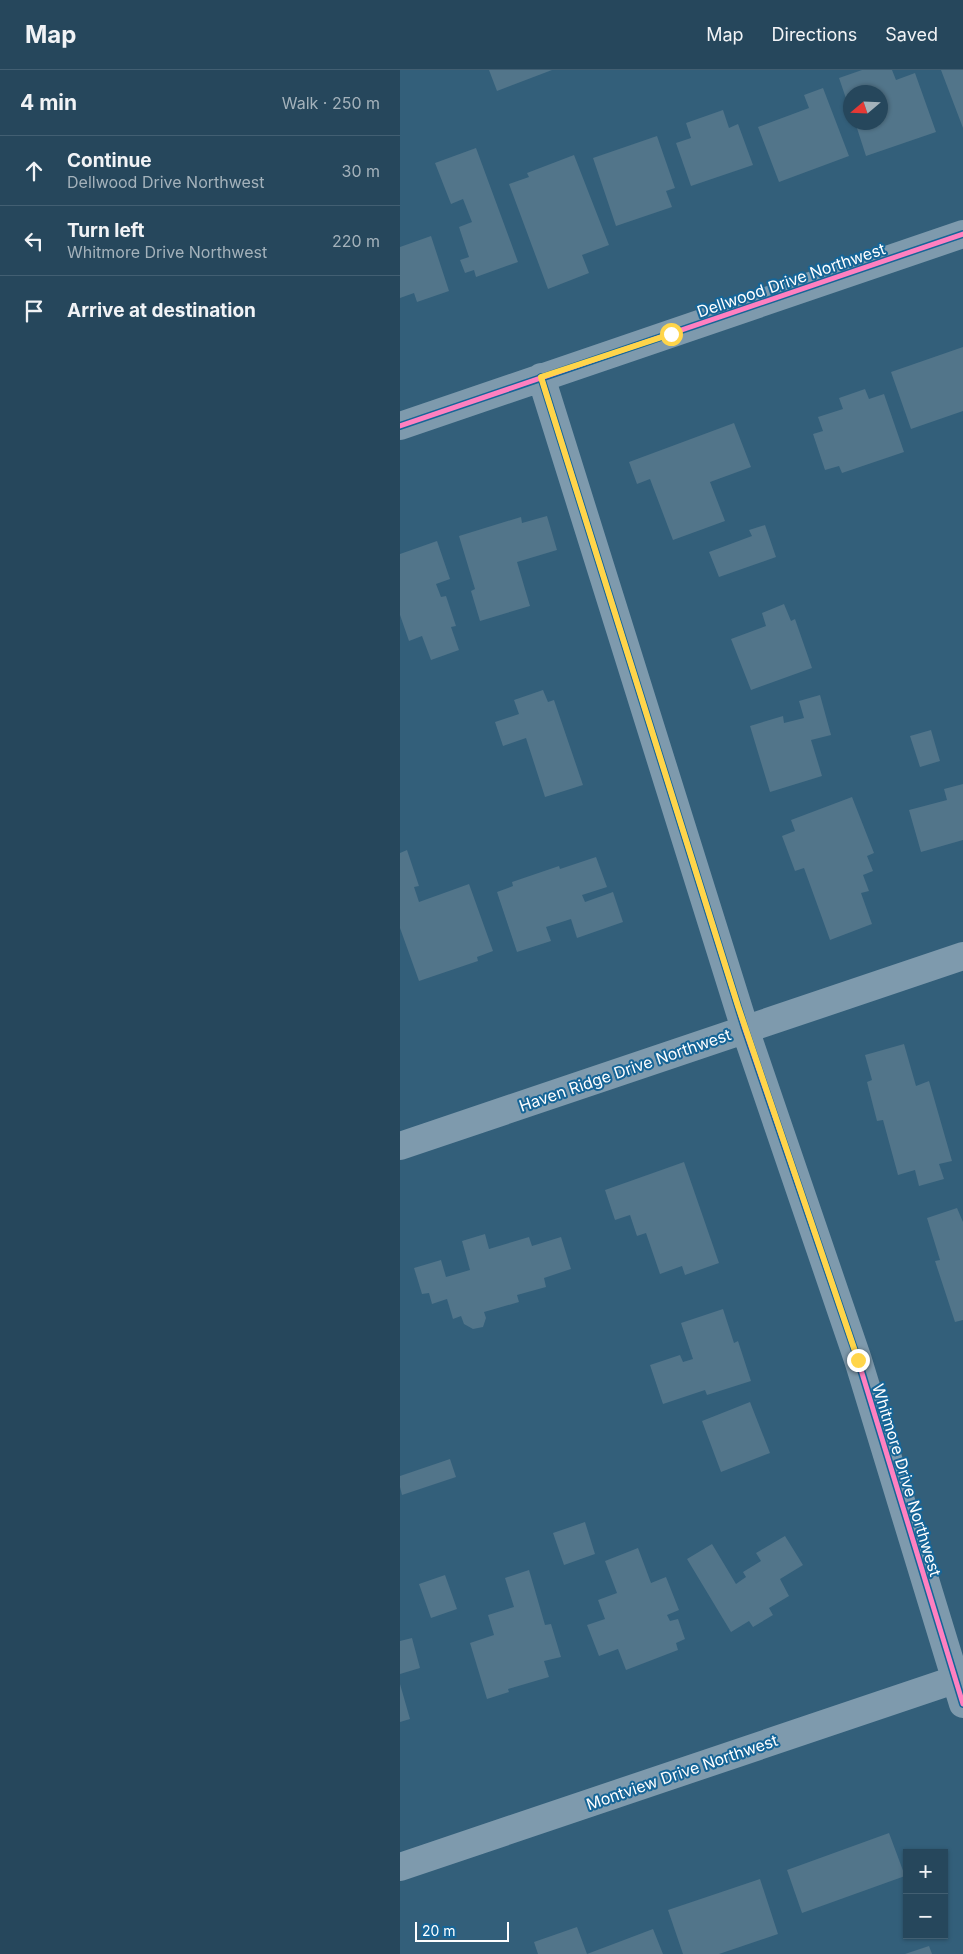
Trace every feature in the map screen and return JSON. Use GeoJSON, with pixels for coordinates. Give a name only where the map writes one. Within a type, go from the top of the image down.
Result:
{"type":"FeatureCollection","features":[{"type":"Feature","properties":{"kind":"street","name":"Dellwood Drive Northwest"},"geometry":{"type":"LineString","coordinates":[[400,426],[963,234]]}},
{"type":"Feature","properties":{"kind":"street","name":"Whitmore Drive Northwest"},"geometry":{"type":"LineString","coordinates":[[541,377],[745,1029],[858,1360],[960,1687]]}},
{"type":"Feature","properties":{"kind":"street","name":"Haven Ridge Drive Northwest"},"geometry":{"type":"LineString","coordinates":[[400,1146],[963,956]]}},
{"type":"Feature","properties":{"kind":"street","name":"Montview Drive Northwest"},"geometry":{"type":"LineString","coordinates":[[400,1868],[960,1687]]}},
{"type":"Feature","properties":{"kind":"building"},"geometry":{"type":"Polygon","coordinates":[[[489,70],[552,70],[497,91],[489,70]]]}},
{"type":"Feature","properties":{"kind":"building"},"geometry":{"type":"Polygon","coordinates":[[[862,70],[892,70],[896,80],[915,73],[936,132],[866,156],[858,130],[888,130],[888,85],[843,85],[843,90],[839,78],[862,70]]]}},
{"type":"Feature","properties":{"kind":"building"},"geometry":{"type":"Polygon","coordinates":[[[941,70],[963,70],[963,128],[941,70]]]}},
{"type":"Feature","properties":{"kind":"building"},"geometry":{"type":"Polygon","coordinates":[[[823,88],[849,156],[779,182],[758,127],[809,108],[804,95],[823,88]]]}},
{"type":"Feature","properties":{"kind":"building"},"geometry":{"type":"Polygon","coordinates":[[[723,110],[729,128],[738,124],[753,165],[691,186],[676,143],[691,138],[686,123],[723,110]]]}},
{"type":"Feature","properties":{"kind":"building"},"geometry":{"type":"Polygon","coordinates":[[[657,136],[675,188],[666,191],[672,207],[616,226],[593,158],[657,136]]]}},
{"type":"Feature","properties":{"kind":"building"},"geometry":{"type":"Polygon","coordinates":[[[476,148],[518,262],[476,277],[474,270],[465,273],[460,260],[469,257],[459,227],[472,222],[463,199],[451,204],[435,163],[476,148]]]}},
{"type":"Feature","properties":{"kind":"building"},"geometry":{"type":"Polygon","coordinates":[[[574,155],[609,245],[582,255],[589,273],[548,289],[509,184],[529,177],[527,173],[574,155]]]}},
{"type":"Feature","properties":{"kind":"building"},"geometry":{"type":"Polygon","coordinates":[[[431,236],[449,291],[417,302],[414,293],[400,298],[400,247],[431,236]]]}},
{"type":"Feature","properties":{"kind":"building"},"geometry":{"type":"Polygon","coordinates":[[[963,347],[963,411],[911,429],[891,372],[963,347]]]}},
{"type":"Feature","properties":{"kind":"building"},"geometry":{"type":"Polygon","coordinates":[[[865,389],[869,399],[884,394],[904,452],[842,473],[839,466],[825,470],[813,434],[823,431],[818,417],[843,409],[839,398],[865,389]]]}},
{"type":"Feature","properties":{"kind":"building"},"geometry":{"type":"Polygon","coordinates":[[[734,423],[751,467],[710,482],[725,521],[673,540],[650,479],[637,484],[629,462],[734,423]]]}},
{"type":"Feature","properties":{"kind":"building"},"geometry":{"type":"Polygon","coordinates":[[[547,516],[557,550],[517,562],[530,606],[480,621],[471,591],[475,589],[459,536],[521,517],[522,523],[547,516]]]}},
{"type":"Feature","properties":{"kind":"building"},"geometry":{"type":"Polygon","coordinates":[[[765,525],[776,557],[719,577],[709,552],[752,536],[749,530],[765,525]]]}},
{"type":"Feature","properties":{"kind":"building"},"geometry":{"type":"Polygon","coordinates":[[[437,541],[450,579],[436,584],[441,597],[446,596],[456,626],[451,627],[459,650],[431,660],[422,636],[409,641],[400,615],[400,554],[437,541]]]}},
{"type":"Feature","properties":{"kind":"building"},"geometry":{"type":"Polygon","coordinates":[[[784,604],[791,621],[795,619],[812,668],[751,690],[731,639],[766,626],[762,613],[784,604]]]}},
{"type":"Feature","properties":{"kind":"building"},"geometry":{"type":"Polygon","coordinates":[[[543,690],[548,702],[554,700],[583,785],[545,797],[526,738],[503,746],[495,722],[519,714],[514,700],[543,690]]]}},
{"type":"Feature","properties":{"kind":"building"},"geometry":{"type":"Polygon","coordinates":[[[820,695],[831,735],[811,740],[822,776],[770,792],[750,726],[783,716],[784,723],[804,718],[799,701],[820,695]]]}},
{"type":"Feature","properties":{"kind":"building"},"geometry":{"type":"Polygon","coordinates":[[[931,730],[940,761],[920,767],[910,736],[931,730]]]}},
{"type":"Feature","properties":{"kind":"building"},"geometry":{"type":"Polygon","coordinates":[[[963,784],[963,840],[921,852],[909,810],[947,800],[944,789],[963,784]]]}},
{"type":"Feature","properties":{"kind":"building"},"geometry":{"type":"Polygon","coordinates":[[[852,797],[874,853],[867,856],[873,871],[863,875],[869,891],[861,893],[872,924],[830,940],[804,868],[795,871],[782,836],[795,831],[791,820],[852,797]]]}},
{"type":"Feature","properties":{"kind":"building"},"geometry":{"type":"Polygon","coordinates":[[[407,850],[419,886],[414,887],[419,902],[469,884],[493,951],[477,957],[478,961],[419,981],[400,928],[400,853],[407,850]]]}},
{"type":"Feature","properties":{"kind":"building"},"geometry":{"type":"Polygon","coordinates":[[[596,857],[607,887],[582,895],[585,902],[613,892],[623,922],[577,938],[571,919],[546,927],[551,941],[517,952],[497,892],[513,886],[512,882],[559,866],[560,869],[596,857]]]}},
{"type":"Feature","properties":{"kind":"building"},"geometry":{"type":"Polygon","coordinates":[[[904,1044],[916,1086],[929,1081],[952,1161],[939,1164],[944,1179],[919,1186],[915,1170],[898,1175],[883,1120],[877,1121],[867,1082],[872,1080],[865,1055],[904,1044]]]}},
{"type":"Feature","properties":{"kind":"building"},"geometry":{"type":"Polygon","coordinates":[[[684,1162],[719,1263],[685,1275],[682,1266],[660,1274],[646,1233],[637,1236],[630,1215],[615,1220],[605,1190],[684,1162]]]}},
{"type":"Feature","properties":{"kind":"building"},"geometry":{"type":"Polygon","coordinates":[[[957,1208],[963,1222],[963,1320],[955,1322],[935,1261],[940,1260],[927,1218],[957,1208]]]}},
{"type":"Feature","properties":{"kind":"building"},"geometry":{"type":"Polygon","coordinates":[[[485,1234],[489,1249],[529,1237],[532,1246],[561,1237],[571,1269],[544,1278],[546,1287],[517,1295],[519,1302],[484,1312],[486,1318],[483,1327],[473,1329],[464,1324],[461,1316],[453,1319],[447,1299],[432,1304],[429,1293],[422,1294],[414,1268],[441,1260],[446,1277],[470,1270],[462,1241],[485,1234]]]}},
{"type":"Feature","properties":{"kind":"building"},"geometry":{"type":"Polygon","coordinates":[[[723,1309],[734,1343],[738,1341],[751,1381],[707,1395],[705,1390],[663,1404],[650,1365],[680,1355],[683,1362],[693,1359],[681,1323],[723,1309]]]}},
{"type":"Feature","properties":{"kind":"building"},"geometry":{"type":"Polygon","coordinates":[[[750,1402],[770,1453],[721,1472],[702,1421],[750,1402]]]}},
{"type":"Feature","properties":{"kind":"building"},"geometry":{"type":"Polygon","coordinates":[[[450,1459],[456,1477],[402,1495],[400,1476],[450,1459]]]}},
{"type":"Feature","properties":{"kind":"building"},"geometry":{"type":"Polygon","coordinates":[[[585,1522],[595,1554],[564,1565],[553,1533],[585,1522]]]}},
{"type":"Feature","properties":{"kind":"building"},"geometry":{"type":"Polygon","coordinates":[[[785,1536],[803,1565],[780,1579],[789,1596],[769,1608],[773,1615],[753,1627],[749,1621],[731,1632],[687,1559],[712,1544],[736,1584],[746,1577],[743,1572],[761,1561],[756,1553],[785,1536]]]}},
{"type":"Feature","properties":{"kind":"building"},"geometry":{"type":"Polygon","coordinates":[[[638,1548],[651,1583],[666,1577],[679,1610],[667,1615],[670,1621],[678,1619],[685,1639],[676,1643],[678,1650],[626,1670],[618,1649],[599,1656],[587,1625],[605,1619],[598,1600],[617,1593],[605,1561],[638,1548]]]}},
{"type":"Feature","properties":{"kind":"building"},"geometry":{"type":"Polygon","coordinates":[[[529,1570],[545,1625],[551,1624],[561,1657],[544,1661],[549,1677],[508,1689],[509,1692],[487,1699],[470,1643],[494,1635],[488,1615],[514,1607],[505,1578],[529,1570]]]}},
{"type":"Feature","properties":{"kind":"building"},"geometry":{"type":"Polygon","coordinates":[[[445,1575],[457,1609],[431,1618],[419,1584],[445,1575]]]}},
{"type":"Feature","properties":{"kind":"building"},"geometry":{"type":"Polygon","coordinates":[[[412,1638],[420,1668],[400,1674],[400,1641],[412,1638]]]}},
{"type":"Feature","properties":{"kind":"building"},"geometry":{"type":"Polygon","coordinates":[[[400,1684],[410,1719],[400,1722],[400,1684]]]}},
{"type":"Feature","properties":{"kind":"building"},"geometry":{"type":"Polygon","coordinates":[[[889,1833],[903,1871],[903,1877],[802,1913],[787,1870],[889,1833]]]}},
{"type":"Feature","properties":{"kind":"building"},"geometry":{"type":"Polygon","coordinates":[[[760,1879],[778,1934],[719,1954],[683,1954],[668,1910],[760,1879]]]}},
{"type":"Feature","properties":{"kind":"building"},"geometry":{"type":"Polygon","coordinates":[[[577,1927],[587,1954],[538,1954],[534,1942],[577,1927]]]}},
{"type":"Feature","properties":{"kind":"building"},"geometry":{"type":"Polygon","coordinates":[[[653,1929],[663,1954],[587,1954],[653,1929]]]}},
{"type":"Feature","properties":{"kind":"building"},"geometry":{"type":"Polygon","coordinates":[[[929,1946],[932,1954],[905,1954],[929,1946]]]}},
{"type":"Feature","properties":{"kind":"cycle path"},"geometry":{"type":"LineString","coordinates":[[400,426],[963,234]]}},
{"type":"Feature","properties":{"kind":"cycle path"},"geometry":{"type":"LineString","coordinates":[[541,377],[745,1029],[858,1360],[963,1704]]}},
{"type":"Feature","properties":{"kind":"route"},"geometry":{"type":"LineString","coordinates":[[671,334],[541,377],[738,1006],[858,1360]]}}]}
